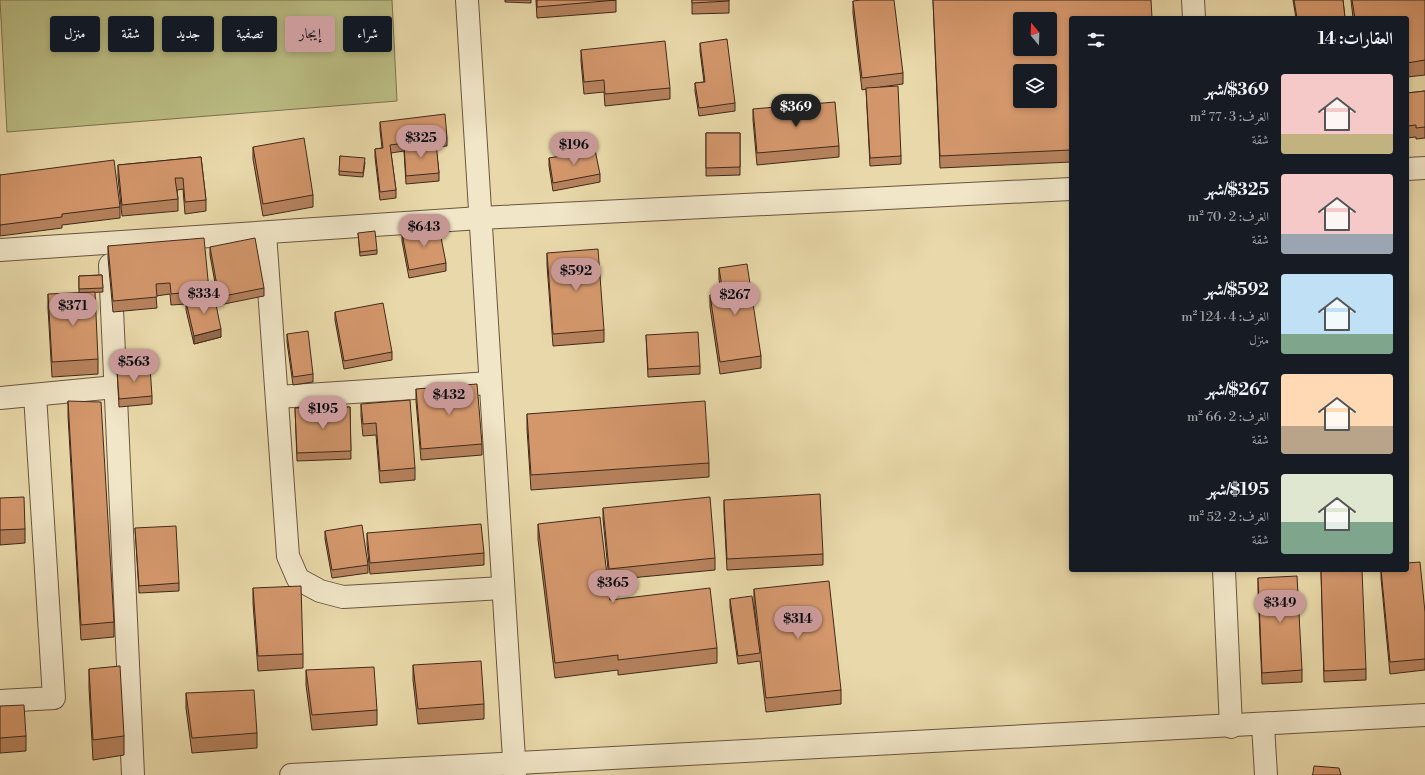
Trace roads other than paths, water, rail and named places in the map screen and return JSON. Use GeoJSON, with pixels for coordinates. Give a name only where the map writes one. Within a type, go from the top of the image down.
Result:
{"type":"FeatureCollection","features":[{"type":"Feature","properties":{"kind":"street"},"geometry":{"type":"LineString","coordinates":[[467,0],[514,769]]}},
{"type":"Feature","properties":{"kind":"street"},"geometry":{"type":"LineString","coordinates":[[1193,0],[1194,16]]}},
{"type":"Feature","properties":{"kind":"street"},"geometry":{"type":"LineString","coordinates":[[1409,169],[1425,168]]}},
{"type":"Feature","properties":{"kind":"street"},"geometry":{"type":"LineString","coordinates":[[0,250],[480,218],[1069,189]]}},
{"type":"Feature","properties":{"kind":"street"},"geometry":{"type":"LineString","coordinates":[[265,232],[288,556],[298,579],[320,591],[343,597],[503,588]]}},
{"type":"Feature","properties":{"kind":"street"},"geometry":{"type":"LineString","coordinates":[[109,243],[133,775]]}},
{"type":"Feature","properties":{"kind":"street"},"geometry":{"type":"LineString","coordinates":[[277,397],[490,383]]}},
{"type":"Feature","properties":{"kind":"street"},"geometry":{"type":"LineString","coordinates":[[0,398],[115,387]]}},
{"type":"Feature","properties":{"kind":"street"},"geometry":{"type":"LineString","coordinates":[[0,701],[54,698],[35,394]]}},
{"type":"Feature","properties":{"kind":"street"},"geometry":{"type":"LineString","coordinates":[[1224,572],[1231,727]]}},
{"type":"Feature","properties":{"kind":"street"},"geometry":{"type":"LineString","coordinates":[[291,775],[514,769],[1425,715]]}},
{"type":"Feature","properties":{"kind":"street"},"geometry":{"type":"LineString","coordinates":[[1263,725],[1266,775]]}}]}
